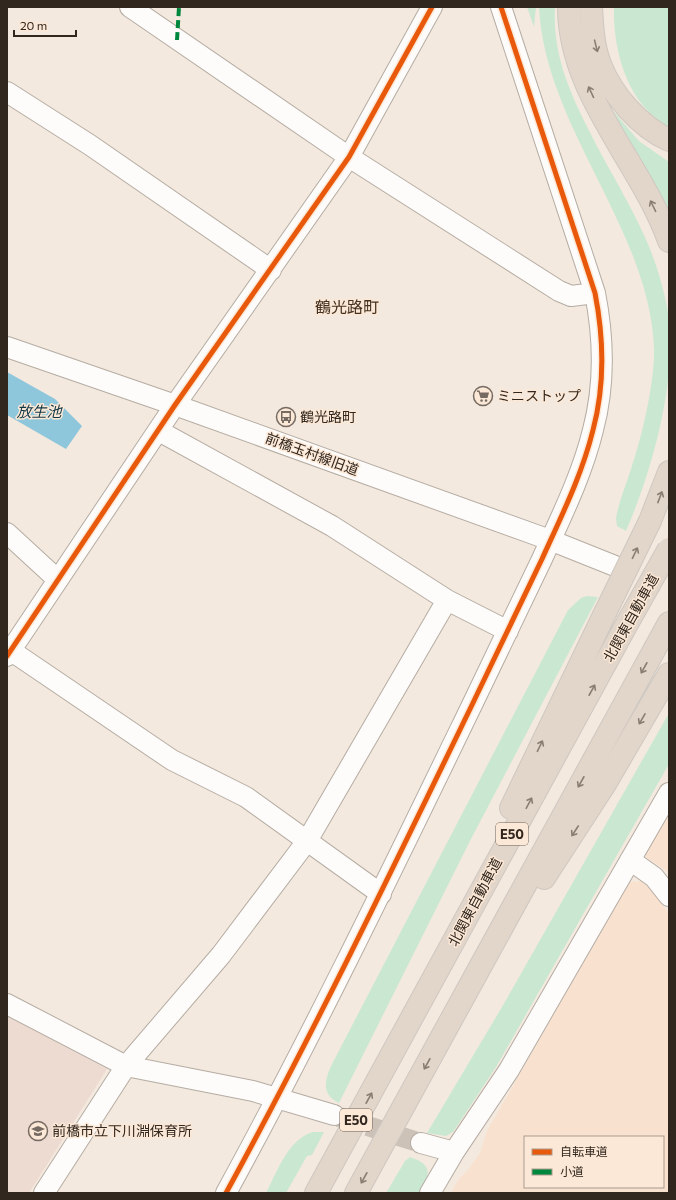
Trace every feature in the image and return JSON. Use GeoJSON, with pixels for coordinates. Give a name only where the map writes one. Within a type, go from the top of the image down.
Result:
{"type":"FeatureCollection","features":[{"type":"Feature","properties":{"kind":"highway"},"geometry":{"type":"LineString","coordinates":[[570,7],[572,38],[589,90],[654,206],[669,242]]}},
{"type":"Feature","properties":{"kind":"highway"},"geometry":{"type":"LineString","coordinates":[[591,7],[592,33],[600,64],[617,95],[638,118],[669,140]]}},
{"type":"Feature","properties":{"kind":"highway"},"geometry":{"type":"LineString","coordinates":[[397,1047],[650,521],[669,472]]}},
{"type":"Feature","properties":{"kind":"highway","name":"北関東自動車道"},"geometry":{"type":"LineString","coordinates":[[316,1193],[669,549]]}},
{"type":"Feature","properties":{"kind":"highway","name":"E50"},"geometry":{"type":"LineString","coordinates":[[356,1193],[666,629]]}},
{"type":"Feature","properties":{"kind":"highway"},"geometry":{"type":"LineString","coordinates":[[446,1030],[605,784],[669,674]]}},
{"type":"Feature","properties":{"kind":"street"},"geometry":{"type":"LineString","coordinates":[[130,7],[349,157],[559,290],[571,296],[595,293]]}},
{"type":"Feature","properties":{"kind":"street"},"geometry":{"type":"LineString","coordinates":[[381,894],[246,797],[172,760],[8,651],[58,580],[175,405],[349,157],[432,7]]}},
{"type":"Feature","properties":{"kind":"street"},"geometry":{"type":"LineString","coordinates":[[226,1193],[278,1097],[381,894],[508,631],[569,502],[594,430],[603,367],[600,316],[595,293],[500,7]]}},
{"type":"Feature","properties":{"kind":"street"},"geometry":{"type":"LineString","coordinates":[[7,92],[90,145],[271,270]]}},
{"type":"Feature","properties":{"kind":"street","name":"前橋玉村線旧道"},"geometry":{"type":"LineString","coordinates":[[7,347],[175,405],[550,540],[615,566]]}},
{"type":"Feature","properties":{"kind":"street"},"geometry":{"type":"LineString","coordinates":[[159,430],[332,526],[447,600],[508,631]]}},
{"type":"Feature","properties":{"kind":"street"},"geometry":{"type":"LineString","coordinates":[[7,533],[58,580]]}},
{"type":"Feature","properties":{"kind":"street"},"geometry":{"type":"LineString","coordinates":[[44,1193],[126,1066],[221,955],[307,841],[447,600]]}},
{"type":"Feature","properties":{"kind":"street"},"geometry":{"type":"LineString","coordinates":[[430,1193],[454,1152],[509,1070],[669,793]]}},
{"type":"Feature","properties":{"kind":"street"},"geometry":{"type":"LineString","coordinates":[[630,860],[654,876],[669,896]]}},
{"type":"Feature","properties":{"kind":"street"},"geometry":{"type":"LineString","coordinates":[[7,1004],[126,1066],[278,1097],[334,1115]]}},
{"type":"Feature","properties":{"kind":"street"},"geometry":{"type":"LineString","coordinates":[[421,1143],[454,1152]]}},
{"type":"Feature","properties":{"kind":"shaded area"},"geometry":{"type":"Polygon","coordinates":[[[669,811],[669,875],[667,871],[647,858],[644,854],[669,811]]]}},
{"type":"Feature","properties":{"kind":"shaded area"},"geometry":{"type":"Polygon","coordinates":[[[645,881],[669,914],[669,1193],[451,1193],[458,1180],[468,1170],[480,1153],[487,1131],[630,882],[645,881]]]}},
{"type":"Feature","properties":{"kind":"shaded area","name":"前橋市立下川淵保育所"},"geometry":{"type":"Polygon","coordinates":[[[7,1016],[107,1069],[29,1193],[7,1193],[7,1016]]]}},
{"type":"Feature","properties":{"kind":"green space"},"geometry":{"type":"Polygon","coordinates":[[[527,7],[536,7],[534,27],[527,7]]]}},
{"type":"Feature","properties":{"kind":"green space"},"geometry":{"type":"Polygon","coordinates":[[[539,7],[555,7],[557,46],[567,81],[590,133],[644,235],[660,276],[669,319],[669,372],[660,427],[645,482],[626,531],[617,526],[616,518],[635,456],[647,409],[654,361],[654,348],[648,304],[635,261],[559,94],[545,51],[539,7]]]}},
{"type":"Feature","properties":{"kind":"green space"},"geometry":{"type":"Polygon","coordinates":[[[614,7],[669,7],[669,128],[645,108],[630,86],[620,60],[617,47],[614,7]]]}},
{"type":"Feature","properties":{"kind":"green space"},"geometry":{"type":"Polygon","coordinates":[[[608,105],[639,141],[669,162],[669,213],[608,105]]]}},
{"type":"Feature","properties":{"kind":"green space"},"geometry":{"type":"Polygon","coordinates":[[[587,596],[598,597],[471,839],[339,1103],[333,1100],[326,1088],[327,1077],[331,1066],[568,610],[581,598],[587,596]]]}},
{"type":"Feature","properties":{"kind":"green space"},"geometry":{"type":"Polygon","coordinates":[[[669,713],[669,764],[496,1067],[453,1132],[446,1136],[427,1133],[502,1007],[669,713]]]}},
{"type":"Feature","properties":{"kind":"green space"},"geometry":{"type":"Polygon","coordinates":[[[313,1132],[324,1132],[312,1155],[307,1156],[286,1193],[266,1193],[279,1166],[290,1149],[304,1136],[313,1132]]]}},
{"type":"Feature","properties":{"kind":"green space"},"geometry":{"type":"Polygon","coordinates":[[[410,1157],[423,1163],[428,1171],[426,1181],[419,1193],[386,1193],[405,1161],[410,1157]]]}},
{"type":"Feature","properties":{"kind":"water","name":"放生池"},"geometry":{"type":"Polygon","coordinates":[[[7,372],[55,399],[82,426],[66,449],[7,415],[7,372]]]}},
{"type":"Feature","properties":{"kind":"tunnel"},"geometry":{"type":"LineString","coordinates":[[615,566],[669,585]]}},
{"type":"Feature","properties":{"kind":"tunnel"},"geometry":{"type":"LineString","coordinates":[[339,1117],[421,1143]]}},
{"type":"Feature","properties":{"kind":"marked path"},"geometry":{"type":"LineString","coordinates":[[177,40],[179,7]]}},
{"type":"Feature","properties":{"kind":"cycle path"},"geometry":{"type":"LineString","coordinates":[[7,656],[175,405],[349,157],[432,7]]}},
{"type":"Feature","properties":{"kind":"cycle path"},"geometry":{"type":"LineString","coordinates":[[226,1193],[352,952],[516,614],[570,496],[583,463],[597,413],[600,396],[602,362],[600,327],[595,293],[501,7]]}},
{"type":"Feature","properties":{"kind":"place","name":"ミニストップ"},"geometry":{"type":"Point","coordinates":[483,396]}},
{"type":"Feature","properties":{"kind":"place","name":"鶴光路町"},"geometry":{"type":"Point","coordinates":[286,417]}},
{"type":"Feature","properties":{"kind":"place","name":"前橋市立下川淵保育所"},"geometry":{"type":"Point","coordinates":[38,1131]}},
{"type":"Feature","properties":{"kind":"district","name":"鶴光路町"},"geometry":{"type":"Point","coordinates":[347,307]}}]}
